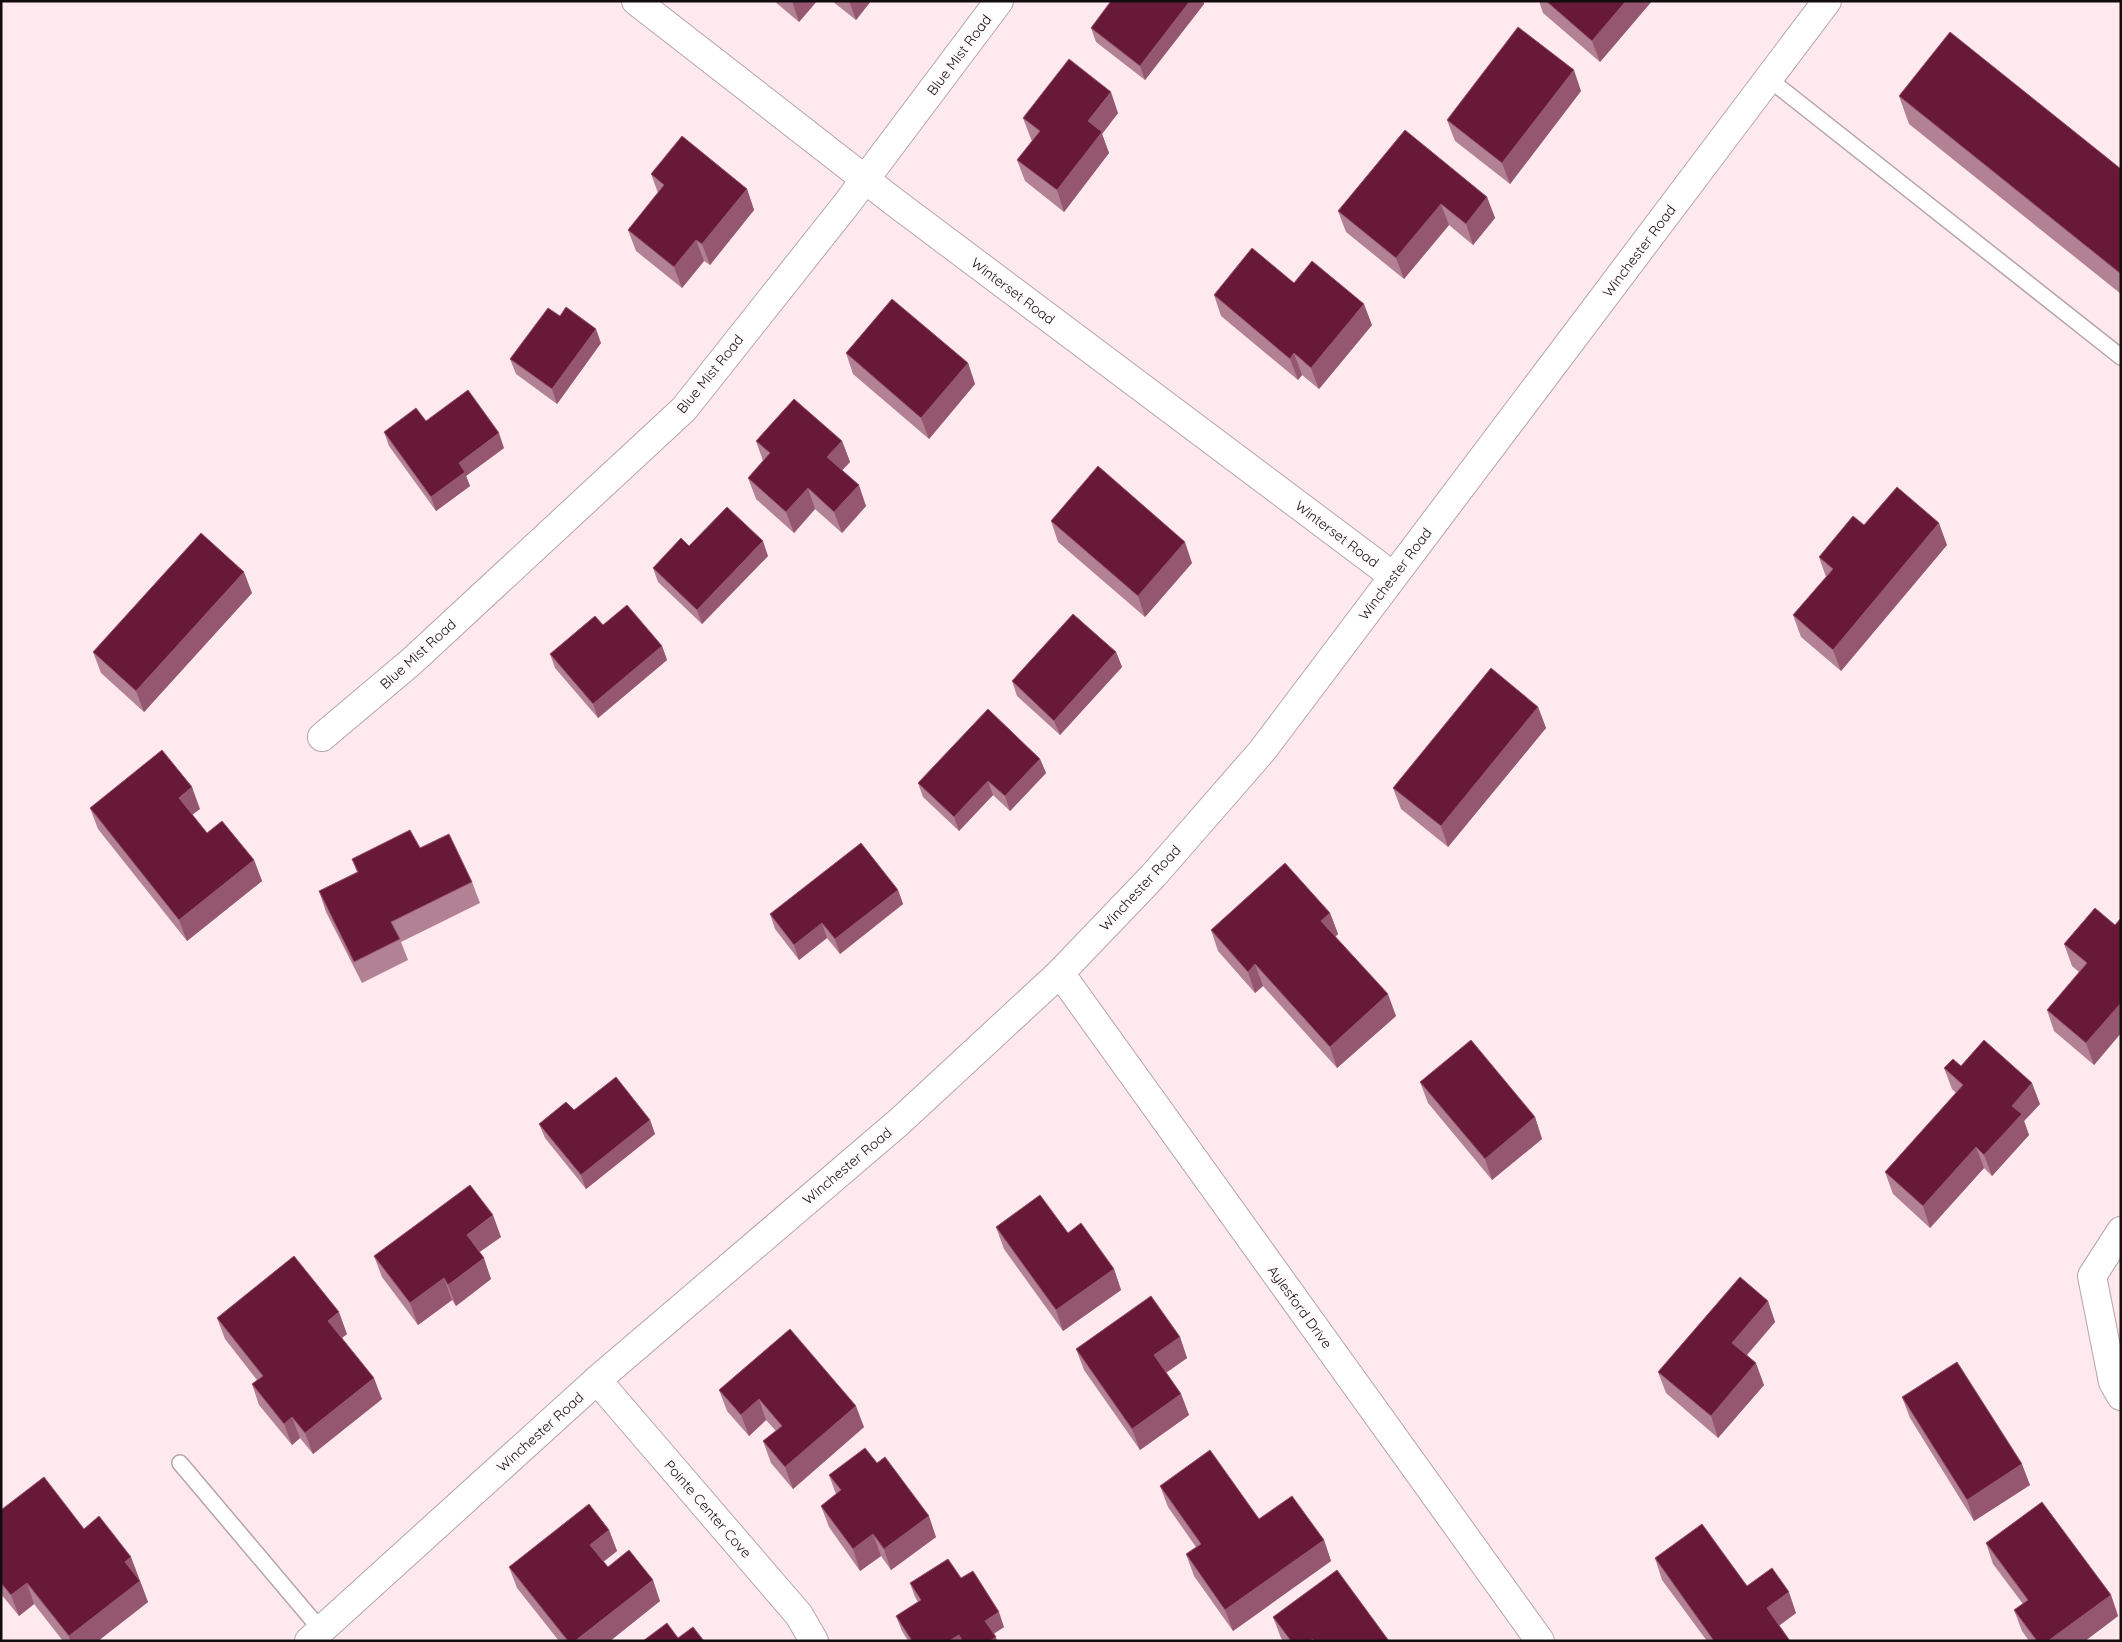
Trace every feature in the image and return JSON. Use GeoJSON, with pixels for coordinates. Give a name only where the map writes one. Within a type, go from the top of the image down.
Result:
{"type":"FeatureCollection","features":[{"type":"Feature","properties":{"kind":"street","name":"Winterset Road"},"geometry":{"type":"LineString","coordinates":[[636,1],[865,179],[1393,576]]}},
{"type":"Feature","properties":{"kind":"street","name":"Blue Mist Road"},"geometry":{"type":"LineString","coordinates":[[322,737],[411,662],[684,408],[865,179],[999,1]]}},
{"type":"Feature","properties":{"kind":"street","name":"Winchester Road"},"geometry":{"type":"LineString","coordinates":[[315,1636],[597,1380],[899,1122],[1060,974],[1153,876],[1262,751],[1827,1]]}},
{"type":"Feature","properties":{"kind":"street","name":"Aylesford Drive"},"geometry":{"type":"LineString","coordinates":[[1060,974],[1540,1641]]}},
{"type":"Feature","properties":{"kind":"street"},"geometry":{"type":"LineString","coordinates":[[2121,1231],[2092,1276],[2113,1382],[2121,1396]]}},
{"type":"Feature","properties":{"kind":"street","name":"Pointe Center Cove"},"geometry":{"type":"LineString","coordinates":[[597,1380],[799,1615],[814,1641]]}},
{"type":"Feature","properties":{"kind":"lane"},"geometry":{"type":"LineString","coordinates":[[1769,79],[2121,357]]}},
{"type":"Feature","properties":{"kind":"lane"},"geometry":{"type":"LineString","coordinates":[[180,1464],[315,1636]]}},
{"type":"Feature","properties":{"kind":"building"},"geometry":{"type":"Polygon","coordinates":[[[1111,1],[1190,1],[1140,66],[1091,28],[1111,1]]]}},
{"type":"Feature","properties":{"kind":"building"},"geometry":{"type":"Polygon","coordinates":[[[1546,1],[1626,1],[1592,41],[1546,1]]]}},
{"type":"Feature","properties":{"kind":"building"},"geometry":{"type":"Polygon","coordinates":[[[1518,27],[1574,70],[1502,163],[1447,120],[1518,27]]]}},
{"type":"Feature","properties":{"kind":"building"},"geometry":{"type":"Polygon","coordinates":[[[1950,32],[2121,169],[2121,274],[1899,96],[1950,32]]]}},
{"type":"Feature","properties":{"kind":"building"},"geometry":{"type":"Polygon","coordinates":[[[1069,59],[1111,92],[1088,121],[1102,132],[1057,190],[1017,160],[1040,131],[1023,118],[1069,59]]]}},
{"type":"Feature","properties":{"kind":"building"},"geometry":{"type":"Polygon","coordinates":[[[1405,130],[1487,197],[1466,224],[1441,204],[1396,258],[1338,211],[1405,130]]]}},
{"type":"Feature","properties":{"kind":"building"},"geometry":{"type":"Polygon","coordinates":[[[682,136],[747,189],[702,244],[696,240],[674,267],[628,230],[664,185],[651,174],[682,136]]]}},
{"type":"Feature","properties":{"kind":"building"},"geometry":{"type":"Polygon","coordinates":[[[1252,248],[1294,283],[1312,261],[1364,304],[1311,368],[1294,353],[1290,359],[1214,295],[1252,248]]]}},
{"type":"Feature","properties":{"kind":"building"},"geometry":{"type":"Polygon","coordinates":[[[892,299],[968,363],[921,418],[846,353],[892,299]]]}},
{"type":"Feature","properties":{"kind":"building"},"geometry":{"type":"Polygon","coordinates":[[[566,307],[596,329],[552,389],[510,359],[548,308],[560,316],[566,307]]]}},
{"type":"Feature","properties":{"kind":"building"},"geometry":{"type":"Polygon","coordinates":[[[468,390],[499,433],[459,463],[465,472],[431,497],[384,432],[416,408],[426,421],[468,390]]]}},
{"type":"Feature","properties":{"kind":"building"},"geometry":{"type":"Polygon","coordinates":[[[794,399],[842,441],[827,457],[859,485],[834,512],[808,488],[786,512],[748,478],[770,453],[756,441],[794,399]]]}},
{"type":"Feature","properties":{"kind":"building"},"geometry":{"type":"Polygon","coordinates":[[[1098,466],[1185,542],[1138,596],[1051,521],[1098,466]]]}},
{"type":"Feature","properties":{"kind":"building"},"geometry":{"type":"Polygon","coordinates":[[[1897,487],[1939,523],[1833,650],[1793,615],[1833,569],[1819,557],[1853,516],[1864,525],[1897,487]]]}},
{"type":"Feature","properties":{"kind":"building"},"geometry":{"type":"Polygon","coordinates":[[[727,507],[763,541],[697,610],[653,568],[681,538],[689,546],[727,507]]]}},
{"type":"Feature","properties":{"kind":"building"},"geometry":{"type":"Polygon","coordinates":[[[201,533],[244,572],[136,691],[93,652],[201,533]]]}},
{"type":"Feature","properties":{"kind":"building"},"geometry":{"type":"Polygon","coordinates":[[[627,605],[662,646],[593,704],[550,654],[595,616],[603,625],[627,605]]]}},
{"type":"Feature","properties":{"kind":"building"},"geometry":{"type":"Polygon","coordinates":[[[1073,614],[1116,652],[1054,721],[1012,681],[1073,614]]]}},
{"type":"Feature","properties":{"kind":"building"},"geometry":{"type":"Polygon","coordinates":[[[1491,668],[1538,707],[1441,826],[1393,788],[1491,668]]]}},
{"type":"Feature","properties":{"kind":"building"},"geometry":{"type":"Polygon","coordinates":[[[988,709],[1040,759],[1005,796],[988,781],[954,817],[918,783],[988,709]]]}},
{"type":"Feature","properties":{"kind":"building"},"geometry":{"type":"Polygon","coordinates":[[[162,750],[192,787],[179,798],[207,833],[222,821],[254,860],[179,920],[90,808],[162,750]]]}},
{"type":"Feature","properties":{"kind":"building"},"geometry":{"type":"Polygon","coordinates":[[[410,830],[420,848],[449,834],[472,882],[391,922],[400,939],[354,962],[319,891],[358,872],[352,859],[410,830]]]}},
{"type":"Feature","properties":{"kind":"building"},"geometry":{"type":"Polygon","coordinates":[[[861,843],[898,890],[835,939],[822,923],[794,945],[770,914],[861,843]]]}},
{"type":"Feature","properties":{"kind":"building"},"geometry":{"type":"Polygon","coordinates":[[[1285,863],[1330,913],[1321,921],[1388,994],[1330,1047],[1255,964],[1248,972],[1211,930],[1285,863]]]}},
{"type":"Feature","properties":{"kind":"building"},"geometry":{"type":"Polygon","coordinates":[[[2095,908],[2115,925],[2121,918],[2121,1003],[2086,1043],[2047,1010],[2087,963],[2064,944],[2095,908]]]}},
{"type":"Feature","properties":{"kind":"building"},"geometry":{"type":"Polygon","coordinates":[[[1471,1040],[1535,1117],[1485,1159],[1420,1082],[1471,1040]]]}},
{"type":"Feature","properties":{"kind":"building"},"geometry":{"type":"Polygon","coordinates":[[[1984,1040],[2032,1083],[2012,1106],[2022,1114],[1984,1155],[1976,1147],[1923,1206],[1885,1172],[1963,1085],[1944,1068],[1953,1059],[1961,1066],[1984,1040]]]}},
{"type":"Feature","properties":{"kind":"building"},"geometry":{"type":"Polygon","coordinates":[[[616,1077],[650,1120],[581,1175],[539,1124],[566,1102],[574,1110],[616,1077]]]}},
{"type":"Feature","properties":{"kind":"building"},"geometry":{"type":"Polygon","coordinates":[[[470,1185],[493,1215],[467,1235],[484,1258],[448,1285],[444,1278],[410,1303],[374,1256],[470,1185]]]}},
{"type":"Feature","properties":{"kind":"building"},"geometry":{"type":"Polygon","coordinates":[[[1040,1195],[1068,1233],[1081,1223],[1114,1269],[1056,1310],[996,1227],[1040,1195]]]}},
{"type":"Feature","properties":{"kind":"building"},"geometry":{"type":"Polygon","coordinates":[[[294,1256],[339,1312],[328,1321],[374,1378],[305,1433],[292,1417],[284,1424],[252,1384],[263,1376],[217,1318],[294,1256]]]}},
{"type":"Feature","properties":{"kind":"building"},"geometry":{"type":"Polygon","coordinates":[[[1740,1277],[1768,1301],[1732,1343],[1756,1363],[1711,1416],[1658,1372],[1740,1277]]]}},
{"type":"Feature","properties":{"kind":"building"},"geometry":{"type":"Polygon","coordinates":[[[1151,1296],[1180,1337],[1154,1355],[1181,1394],[1132,1429],[1076,1349],[1151,1296]]]}},
{"type":"Feature","properties":{"kind":"building"},"geometry":{"type":"Polygon","coordinates":[[[790,1329],[856,1406],[785,1467],[763,1441],[782,1426],[759,1399],[741,1415],[719,1390],[790,1329]]]}},
{"type":"Feature","properties":{"kind":"building"},"geometry":{"type":"Polygon","coordinates":[[[1957,1362],[2022,1464],[1967,1500],[1902,1397],[1957,1362]]]}},
{"type":"Feature","properties":{"kind":"building"},"geometry":{"type":"Polygon","coordinates":[[[865,1448],[877,1463],[885,1457],[929,1516],[884,1549],[873,1534],[853,1549],[821,1506],[841,1490],[829,1475],[865,1448]]]}},
{"type":"Feature","properties":{"kind":"building"},"geometry":{"type":"Polygon","coordinates":[[[1210,1450],[1259,1519],[1292,1496],[1324,1540],[1225,1610],[1186,1554],[1201,1544],[1160,1486],[1210,1450]]]}},
{"type":"Feature","properties":{"kind":"building"},"geometry":{"type":"Polygon","coordinates":[[[44,1477],[84,1529],[99,1516],[131,1557],[125,1562],[140,1581],[69,1636],[27,1583],[11,1595],[1,1583],[1,1510],[44,1477]]]}},
{"type":"Feature","properties":{"kind":"building"},"geometry":{"type":"Polygon","coordinates":[[[2042,1502],[2111,1595],[2048,1641],[2037,1641],[2014,1610],[2028,1600],[1986,1543],[2042,1502]]]}},
{"type":"Feature","properties":{"kind":"building"},"geometry":{"type":"Polygon","coordinates":[[[589,1504],[609,1530],[590,1545],[608,1567],[629,1550],[653,1580],[575,1641],[568,1641],[509,1567],[589,1504]]]}},
{"type":"Feature","properties":{"kind":"building"},"geometry":{"type":"Polygon","coordinates":[[[1702,1524],[1747,1586],[1772,1568],[1789,1592],[1767,1608],[1790,1641],[1714,1641],[1655,1558],[1702,1524]]]}},
{"type":"Feature","properties":{"kind":"building"},"geometry":{"type":"Polygon","coordinates":[[[948,1559],[961,1578],[973,1571],[999,1612],[985,1621],[996,1637],[990,1641],[962,1641],[959,1635],[949,1641],[912,1641],[896,1616],[921,1600],[910,1583],[948,1559]]]}},
{"type":"Feature","properties":{"kind":"building"},"geometry":{"type":"Polygon","coordinates":[[[1337,1570],[1389,1641],[1315,1641],[1313,1639],[1310,1641],[1291,1641],[1273,1617],[1337,1570]]]}},
{"type":"Feature","properties":{"kind":"building"},"geometry":{"type":"Polygon","coordinates":[[[667,1623],[678,1638],[693,1627],[704,1641],[643,1641],[667,1623]]]}}]}
